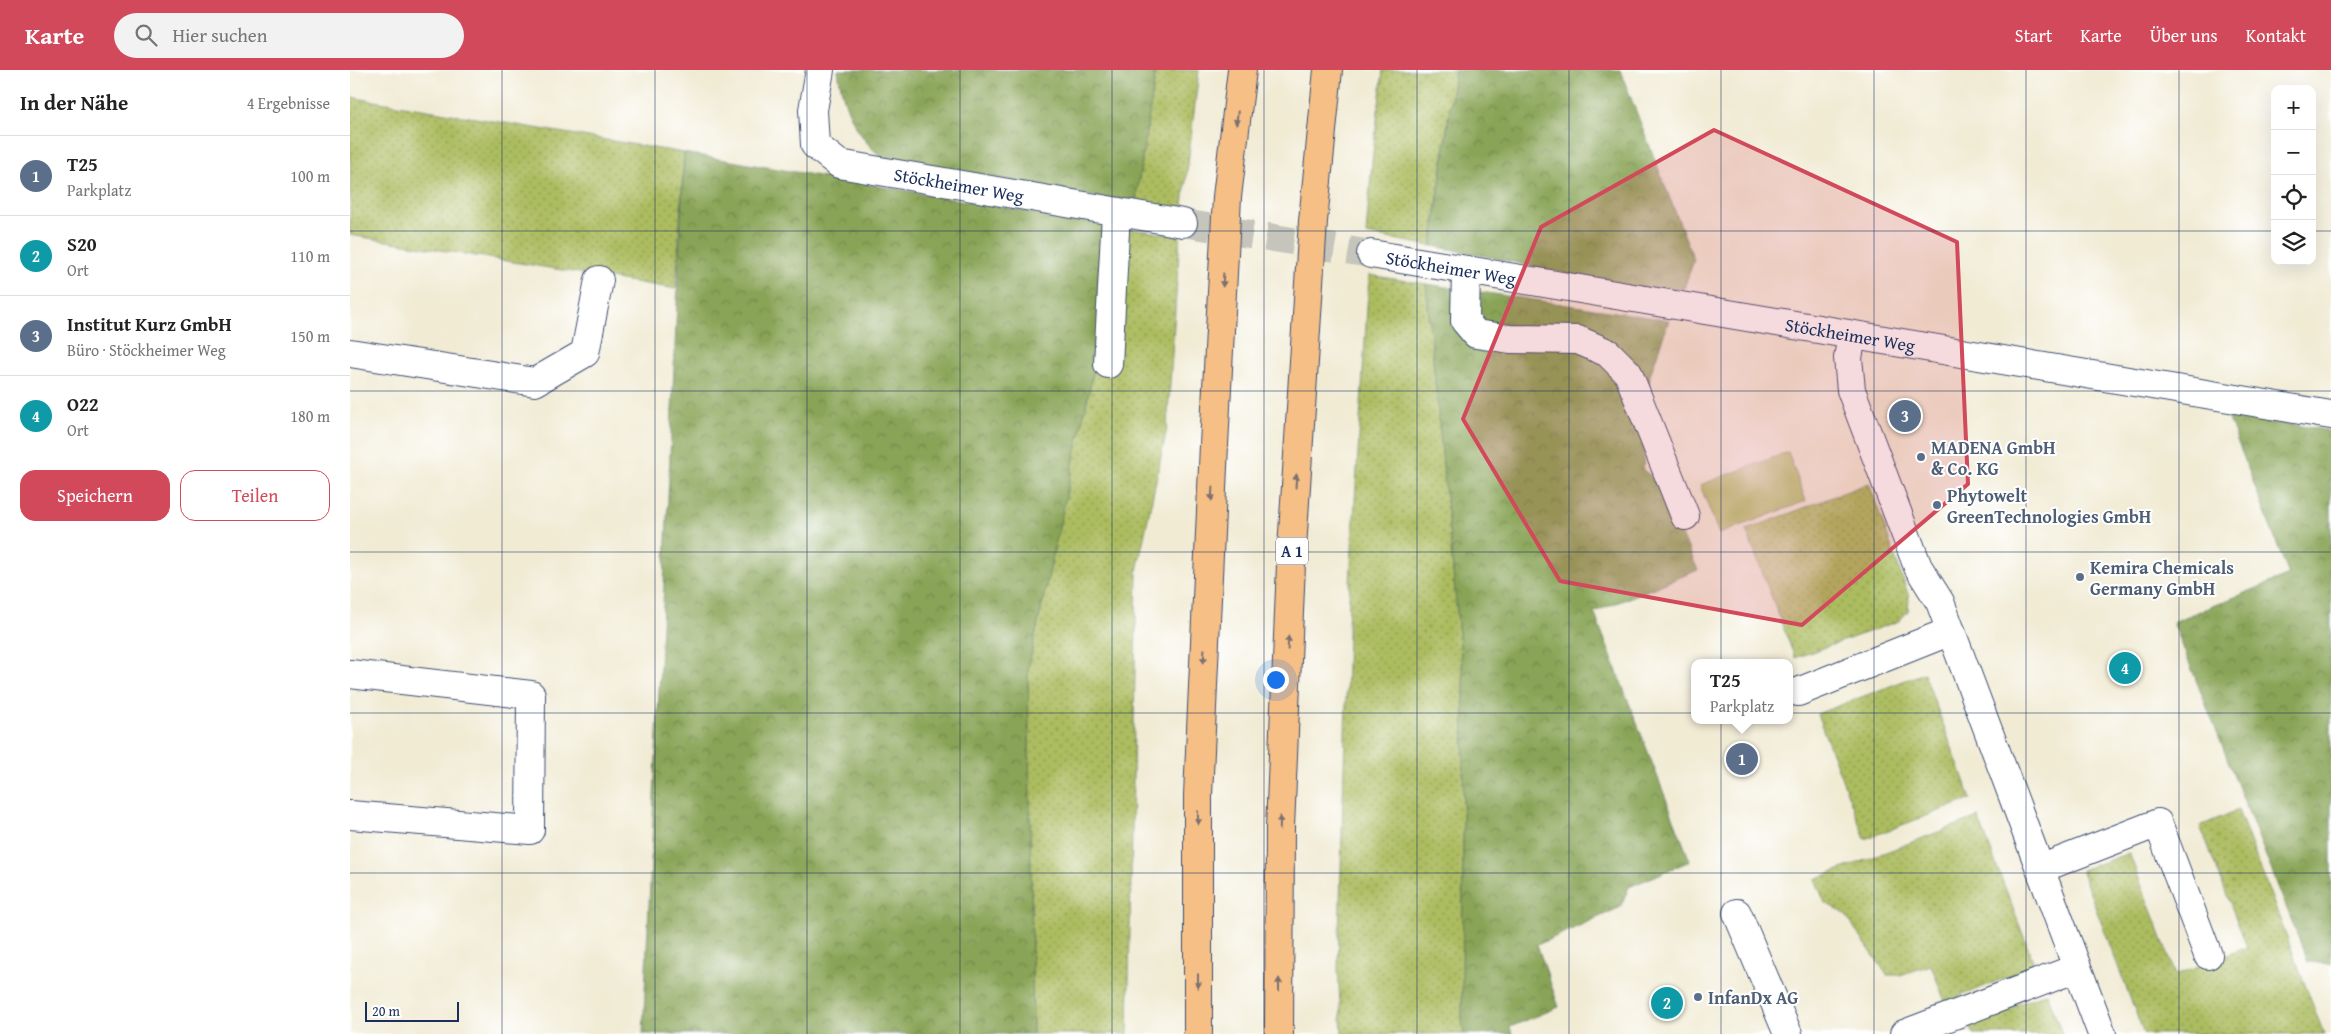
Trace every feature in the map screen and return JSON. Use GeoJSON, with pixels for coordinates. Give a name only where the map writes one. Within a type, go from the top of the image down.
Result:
{"type":"FeatureCollection","features":[{"type":"Feature","properties":{"kind":"highway"},"geometry":{"type":"LineString","coordinates":[[1198,1034],[1198,795],[1213,455],[1228,197],[1242,70]]}},
{"type":"Feature","properties":{"kind":"highway","name":"A 1"},"geometry":{"type":"LineString","coordinates":[[1279,1034],[1280,828],[1291,574],[1313,221],[1328,70]]}},
{"type":"Feature","properties":{"kind":"street","name":"Stöckheimer Weg"},"geometry":{"type":"LineString","coordinates":[[820,70],[813,110],[815,145],[839,164],[1183,223]]}},
{"type":"Feature","properties":{"kind":"street"},"geometry":{"type":"LineString","coordinates":[[1108,364],[1116,213]]}},
{"type":"Feature","properties":{"kind":"street","name":"Stöckheimer Weg"},"geometry":{"type":"LineString","coordinates":[[1371,254],[2331,415]]}},
{"type":"Feature","properties":{"kind":"street"},"geometry":{"type":"LineString","coordinates":[[1466,270],[1465,321],[1476,334],[1510,339],[1578,340],[1608,353],[1628,374],[1685,516]]}},
{"type":"Feature","properties":{"kind":"street"},"geometry":{"type":"LineString","coordinates":[[350,353],[535,382],[586,352],[599,280]]}},
{"type":"Feature","properties":{"kind":"street"},"geometry":{"type":"LineString","coordinates":[[1852,336],[1848,358],[1851,390],[1918,567],[1940,602],[2102,1034]]}},
{"type":"Feature","properties":{"kind":"street"},"geometry":{"type":"LineString","coordinates":[[1798,692],[1950,631]]}},
{"type":"Feature","properties":{"kind":"street"},"geometry":{"type":"LineString","coordinates":[[350,674],[531,695],[530,830],[350,815]]}},
{"type":"Feature","properties":{"kind":"street"},"geometry":{"type":"LineString","coordinates":[[2040,869],[2158,823],[2208,955]]}},
{"type":"Feature","properties":{"kind":"street"},"geometry":{"type":"LineString","coordinates":[[1737,913],[1788,1034]]}},
{"type":"Feature","properties":{"kind":"street"},"geometry":{"type":"LineString","coordinates":[[1904,1034],[2077,968]]}},
{"type":"Feature","properties":{"kind":"highlighted area"},"geometry":{"type":"Polygon","coordinates":[[[1714,130],[1957,242],[1968,484],[1802,625],[1560,581],[1463,419],[1541,227],[1714,130]]]}},
{"type":"Feature","properties":{"kind":"green space"},"geometry":{"type":"Polygon","coordinates":[[[838,70],[1156,70],[1135,204],[881,157],[864,138],[851,118],[843,95],[838,70]]]}},
{"type":"Feature","properties":{"kind":"green space"},"geometry":{"type":"Polygon","coordinates":[[[1156,70],[1199,70],[1182,214],[1135,204],[1156,70]]]}},
{"type":"Feature","properties":{"kind":"green space"},"geometry":{"type":"Polygon","coordinates":[[[1383,70],[1455,70],[1431,246],[1366,234],[1383,70]]]}},
{"type":"Feature","properties":{"kind":"green space"},"geometry":{"type":"Polygon","coordinates":[[[1455,70],[1620,70],[1694,260],[1684,288],[1655,293],[1432,246],[1455,70]]]}},
{"type":"Feature","properties":{"kind":"green space"},"geometry":{"type":"Polygon","coordinates":[[[350,97],[684,153],[676,289],[350,235],[350,97]]]}},
{"type":"Feature","properties":{"kind":"green space"},"geometry":{"type":"Polygon","coordinates":[[[684,153],[1125,228],[1028,668],[1033,1034],[643,1034],[684,153]]]}},
{"type":"Feature","properties":{"kind":"green space"},"geometry":{"type":"Polygon","coordinates":[[[1125,228],[1180,236],[1167,428],[1137,571],[1128,1034],[1033,1034],[1028,668],[1125,228]]]}},
{"type":"Feature","properties":{"kind":"green space"},"geometry":{"type":"Polygon","coordinates":[[[1369,275],[1426,284],[1464,687],[1462,1021],[1464,1034],[1342,1034],[1338,970],[1349,598],[1369,275]]]}},
{"type":"Feature","properties":{"kind":"green space"},"geometry":{"type":"Polygon","coordinates":[[[1426,284],[1669,320],[1650,375],[1643,468],[1660,487],[1698,570],[1594,612],[1690,861],[1629,887],[1621,907],[1537,945],[1559,1007],[1510,1027],[1512,1034],[1464,1034],[1462,1021],[1464,687],[1426,284]]]}},
{"type":"Feature","properties":{"kind":"green space"},"geometry":{"type":"Polygon","coordinates":[[[2227,414],[2331,431],[2331,964],[2308,962],[2173,622],[2289,575],[2227,414]]]}},
{"type":"Feature","properties":{"kind":"green space"},"geometry":{"type":"Polygon","coordinates":[[[1788,452],[1806,501],[1719,534],[1700,485],[1788,452]]]}},
{"type":"Feature","properties":{"kind":"green space"},"geometry":{"type":"Polygon","coordinates":[[[1869,483],[1909,597],[1908,611],[1899,621],[1795,658],[1746,530],[1869,483]]]}},
{"type":"Feature","properties":{"kind":"green space"},"geometry":{"type":"Polygon","coordinates":[[[1924,673],[1971,799],[1865,839],[1817,714],[1924,673]]]}},
{"type":"Feature","properties":{"kind":"green space"},"geometry":{"type":"Polygon","coordinates":[[[2238,810],[2324,1034],[2144,1034],[2081,870],[2129,853],[2176,975],[2247,947],[2200,826],[2238,810]]]}},
{"type":"Feature","properties":{"kind":"green space"},"geometry":{"type":"Polygon","coordinates":[[[1978,817],[2035,966],[1945,1002],[1931,965],[1900,975],[1887,975],[1844,913],[1825,903],[1815,879],[1978,817]]]}},
{"type":"Feature","properties":{"kind":"green space"},"geometry":{"type":"Polygon","coordinates":[[[2047,993],[2062,1034],[1974,1034],[1969,1023],[2047,993]]]}},
{"type":"Feature","properties":{"kind":"tunnel"},"geometry":{"type":"LineString","coordinates":[[1183,223],[1371,254]]}},
{"type":"Feature","properties":{"kind":"place","name":"Institut Kurz GmbH"},"geometry":{"type":"Point","coordinates":[1905,416]}},
{"type":"Feature","properties":{"kind":"place","name":"MADENA GmbH & Co. KG"},"geometry":{"type":"Point","coordinates":[1921,457]}},
{"type":"Feature","properties":{"kind":"place","name":"Phytowelt GreenTechnologies GmbH"},"geometry":{"type":"Point","coordinates":[1937,505]}},
{"type":"Feature","properties":{"kind":"place","name":"Kemira Chemicals Germany GmbH"},"geometry":{"type":"Point","coordinates":[2080,577]}},
{"type":"Feature","properties":{"kind":"place","name":"O22"},"geometry":{"type":"Point","coordinates":[2125,668]}},
{"type":"Feature","properties":{"kind":"place","name":"T25"},"geometry":{"type":"Point","coordinates":[1742,759]}},
{"type":"Feature","properties":{"kind":"place","name":"InfanDx AG"},"geometry":{"type":"Point","coordinates":[1698,997]}},
{"type":"Feature","properties":{"kind":"place","name":"S20"},"geometry":{"type":"Point","coordinates":[1667,1003]}}]}
